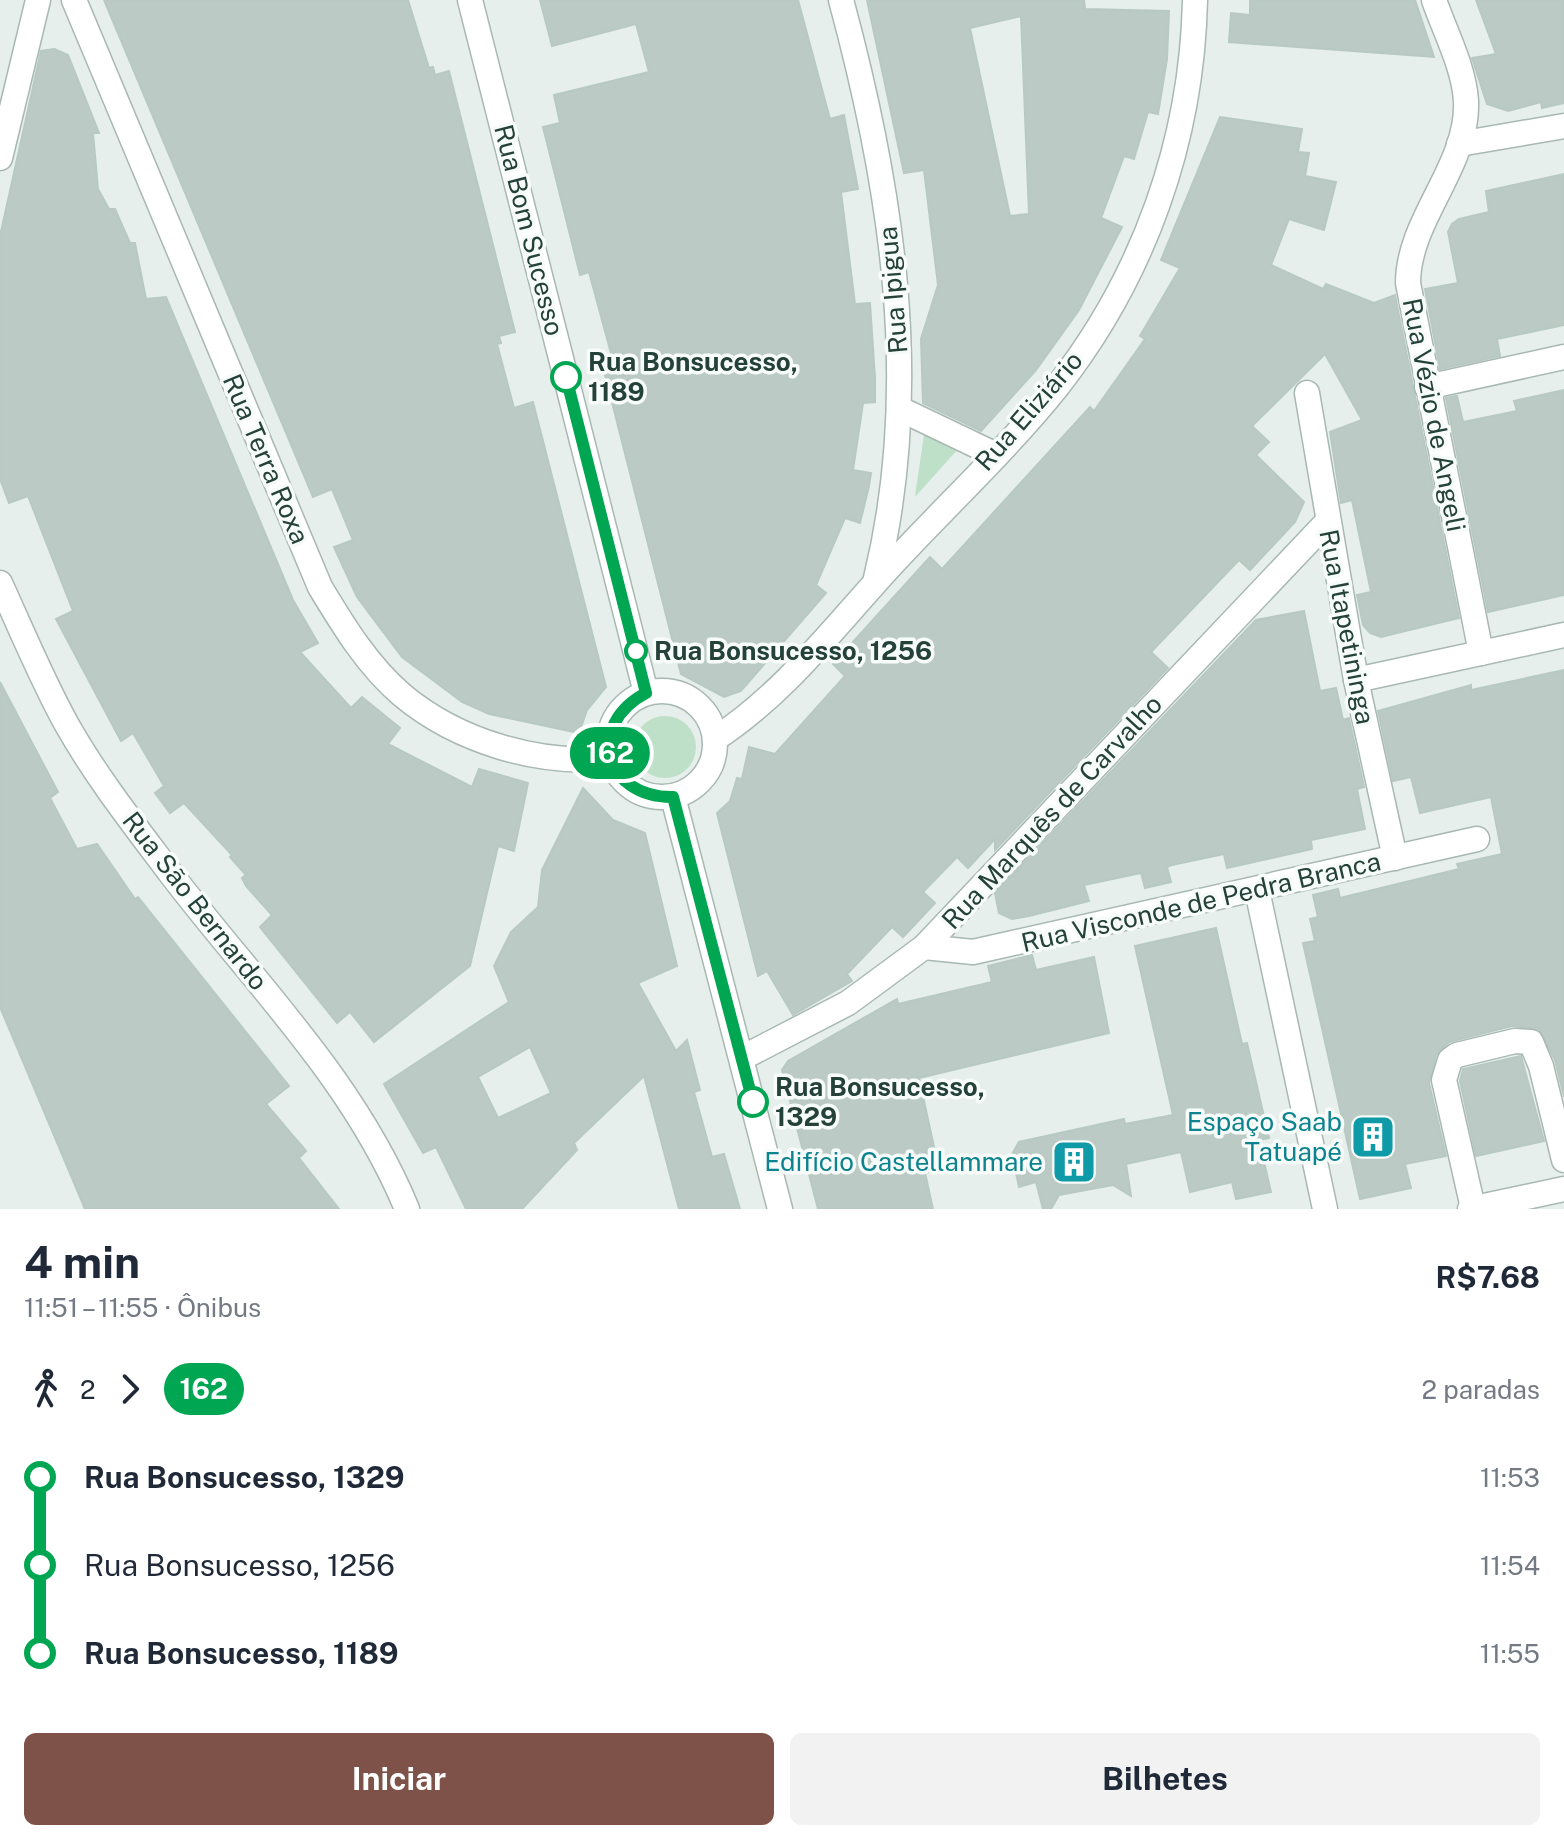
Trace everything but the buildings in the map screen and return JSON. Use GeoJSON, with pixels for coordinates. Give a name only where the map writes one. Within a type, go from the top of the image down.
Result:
{"type":"FeatureCollection","features":[{"type":"Feature","properties":{"kind":"street"},"geometry":{"type":"LineString","coordinates":[[0,158],[38,0]]}},
{"type":"Feature","properties":{"kind":"street","name":"Rua Terra Roxa"},"geometry":{"type":"LineString","coordinates":[[74,0],[320,587],[349,635],[402,695],[437,720],[487,742],[538,756],[587,761],[610,758]]}},
{"type":"Feature","properties":{"kind":"street","name":"Rua Bom Sucesso"},"geometry":{"type":"LineString","coordinates":[[470,0],[646,693]]}},
{"type":"Feature","properties":{"kind":"street","name":"Rua Ipigua"},"geometry":{"type":"LineString","coordinates":[[841,0],[860,69],[887,214],[898,328],[900,409],[896,480],[875,583]]}},
{"type":"Feature","properties":{"kind":"street","name":"Rua Eliziário"},"geometry":{"type":"LineString","coordinates":[[715,739],[788,679],[1055,388],[1092,338],[1122,289],[1167,180],[1184,113],[1195,0]]}},
{"type":"Feature","properties":{"kind":"street","name":"Rua Vézio de Angeli"},"geometry":{"type":"LineString","coordinates":[[1434,0],[1464,86],[1466,113],[1459,144],[1408,269],[1410,300],[1481,653]]}},
{"type":"Feature","properties":{"kind":"street"},"geometry":{"type":"LineString","coordinates":[[1459,144],[1564,126]]}},
{"type":"Feature","properties":{"kind":"street"},"geometry":{"type":"LineString","coordinates":[[1427,387],[1564,357]]}},
{"type":"Feature","properties":{"kind":"street","name":"Rua Itapetininga"},"geometry":{"type":"LineString","coordinates":[[1307,393],[1356,680],[1395,858]]}},
{"type":"Feature","properties":{"kind":"street"},"geometry":{"type":"LineString","coordinates":[[900,409],[994,454]]}},
{"type":"Feature","properties":{"kind":"street","name":"Rua Marquês de Carvalho"},"geometry":{"type":"LineString","coordinates":[[742,1058],[848,1003],[924,947],[1327,522]]}},
{"type":"Feature","properties":{"kind":"street","name":"Rua São Bernardo"},"geometry":{"type":"LineString","coordinates":[[0,583],[61,713],[102,780],[172,875],[334,1075],[374,1140],[407,1209]]}},
{"type":"Feature","properties":{"kind":"street"},"geometry":{"type":"LineString","coordinates":[[1356,680],[1564,635]]}},
{"type":"Feature","properties":{"kind":"street"},"geometry":{"type":"LineString","coordinates":[[669,691],[689,698],[705,711],[715,739],[716,751],[709,771],[695,786],[673,797],[656,797],[636,790],[620,777],[610,758],[609,737],[615,718],[629,702],[646,693],[669,691]]}},
{"type":"Feature","properties":{"kind":"street"},"geometry":{"type":"LineString","coordinates":[[673,797],[780,1209]]}},
{"type":"Feature","properties":{"kind":"street","name":"Rua Visconde de Pedra Branca"},"geometry":{"type":"LineString","coordinates":[[924,947],[973,952],[1477,839]]}},
{"type":"Feature","properties":{"kind":"street"},"geometry":{"type":"LineString","coordinates":[[1257,890],[1325,1209]]}},
{"type":"Feature","properties":{"kind":"street"},"geometry":{"type":"LineString","coordinates":[[1564,1160],[1541,1066],[1531,1042],[1515,1041],[1457,1055],[1450,1060],[1444,1080],[1472,1209],[1564,1189]]}},
{"type":"Feature","properties":{"kind":"green space"},"geometry":{"type":"Polygon","coordinates":[[[924,435],[958,449],[915,497],[916,489],[924,435]]]}},
{"type":"Feature","properties":{"kind":"green space"},"geometry":{"type":"Polygon","coordinates":[[[659,716],[671,716],[687,725],[694,735],[694,759],[687,769],[671,778],[659,778],[639,764],[634,753],[634,741],[648,721],[659,716]]]}},
{"type":"Feature","properties":{"kind":"bus line","name":"162"},"geometry":{"type":"LineString","coordinates":[[566,377],[646,693],[629,702],[615,718],[609,737],[610,758],[620,777],[636,790],[656,797],[673,797],[753,1102]]}},
{"type":"Feature","properties":{"kind":"place","name":"Rua Bonsucesso, 1189"},"geometry":{"type":"Point","coordinates":[566,377]}},
{"type":"Feature","properties":{"kind":"place","name":"Rua Bonsucesso, 1256"},"geometry":{"type":"Point","coordinates":[636,651]}},
{"type":"Feature","properties":{"kind":"place","name":"Rua Bonsucesso, 1329"},"geometry":{"type":"Point","coordinates":[753,1102]}},
{"type":"Feature","properties":{"kind":"place","name":"Espaço Saab Tatuapé"},"geometry":{"type":"Point","coordinates":[1373,1137]}},
{"type":"Feature","properties":{"kind":"place","name":"Edifício Castellammare"},"geometry":{"type":"Point","coordinates":[1074,1162]}}]}
